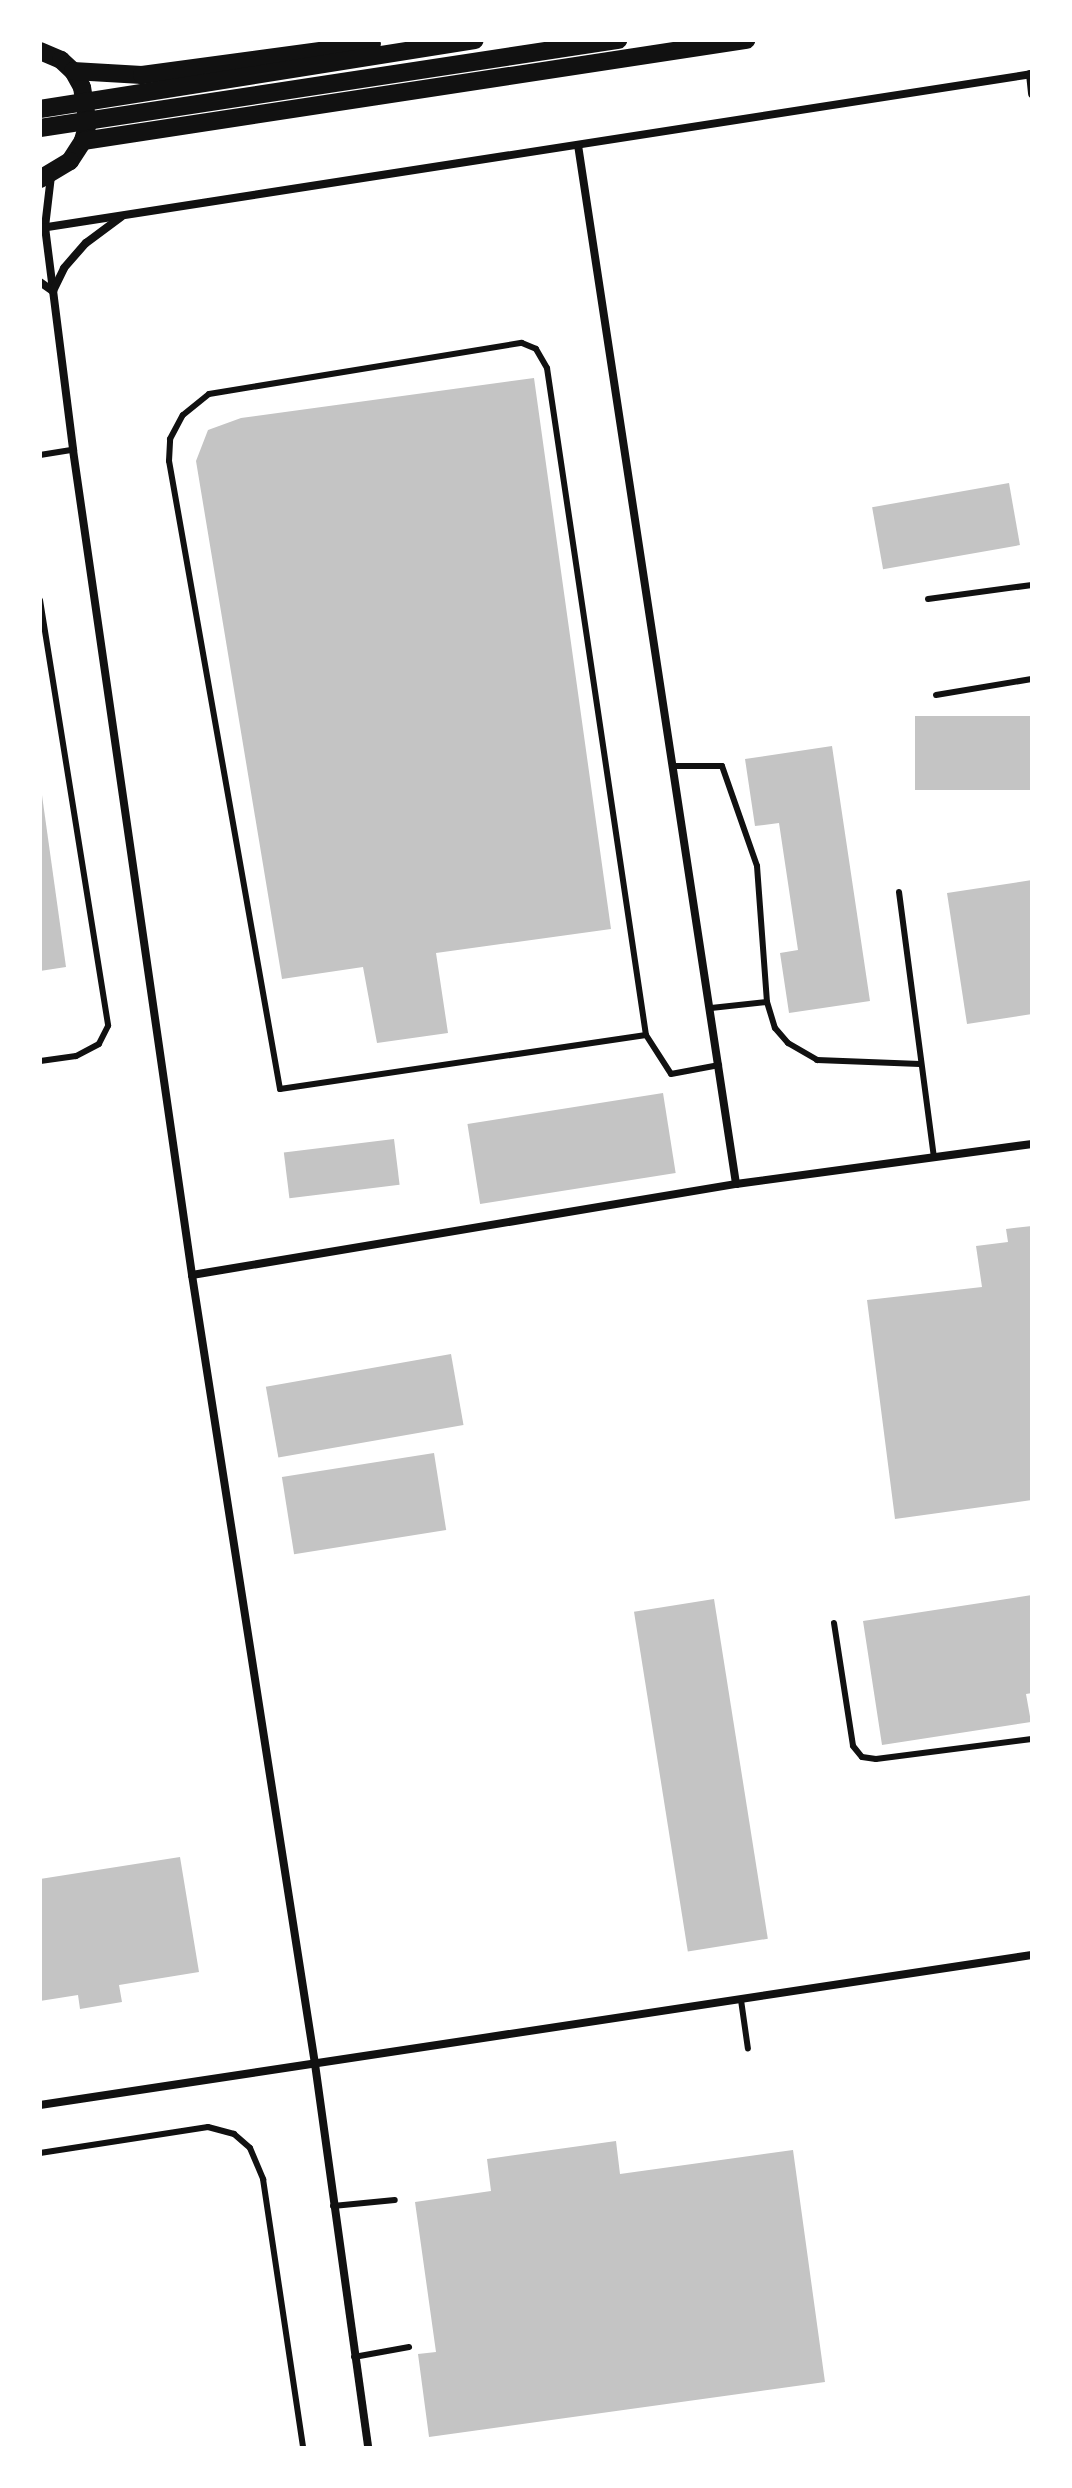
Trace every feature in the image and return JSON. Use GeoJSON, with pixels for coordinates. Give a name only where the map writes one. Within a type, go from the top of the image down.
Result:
{"type":"FeatureCollection","features":[{"type":"Feature","properties":{"kind":"main road"},"geometry":{"type":"LineString","coordinates":[[73,71],[142,75],[403,40]]}},
{"type":"Feature","properties":{"kind":"main road"},"geometry":{"type":"LineString","coordinates":[[40,109],[475,40]]}},
{"type":"Feature","properties":{"kind":"main road"},"geometry":{"type":"LineString","coordinates":[[40,128],[182,109],[618,40]]}},
{"type":"Feature","properties":{"kind":"main road"},"geometry":{"type":"LineString","coordinates":[[83,141],[746,40]]}},
{"type":"Feature","properties":{"kind":"main road"},"geometry":{"type":"LineString","coordinates":[[40,51],[61,60],[73,71],[88,104],[83,141],[70,161],[45,177]]}},
{"type":"Feature","properties":{"kind":"street"},"geometry":{"type":"LineString","coordinates":[[42,225],[124,215],[1031,74],[1032,94]]}},
{"type":"Feature","properties":{"kind":"street"},"geometry":{"type":"LineString","coordinates":[[578,145],[675,766],[736,1184]]}},
{"type":"Feature","properties":{"kind":"street"},"geometry":{"type":"LineString","coordinates":[[45,177],[42,225],[73,450],[192,1275],[315,2064],[368,2448]]}},
{"type":"Feature","properties":{"kind":"street"},"geometry":{"type":"LineString","coordinates":[[53,291],[64,268],[86,243],[124,215]]}},
{"type":"Feature","properties":{"kind":"street"},"geometry":{"type":"LineString","coordinates":[[40,282],[53,291]]}},
{"type":"Feature","properties":{"kind":"street"},"geometry":{"type":"LineString","coordinates":[[192,1275],[736,1184],[1032,1144]]}},
{"type":"Feature","properties":{"kind":"street"},"geometry":{"type":"LineString","coordinates":[[40,2105],[1032,1955]]}},
{"type":"Feature","properties":{"kind":"lane"},"geometry":{"type":"LineString","coordinates":[[646,1035],[280,1089],[169,461],[170,439],[183,415],[209,394],[522,343],[536,349],[547,368],[646,1035],[671,1074],[719,1065]]}},
{"type":"Feature","properties":{"kind":"lane"},"geometry":{"type":"LineString","coordinates":[[40,455],[73,450]]}},
{"type":"Feature","properties":{"kind":"lane"},"geometry":{"type":"LineString","coordinates":[[928,599],[1032,585]]}},
{"type":"Feature","properties":{"kind":"lane"},"geometry":{"type":"LineString","coordinates":[[40,600],[108,1026],[99,1044],[76,1056],[40,1061]]}},
{"type":"Feature","properties":{"kind":"lane"},"geometry":{"type":"LineString","coordinates":[[936,695],[1032,679]]}},
{"type":"Feature","properties":{"kind":"lane"},"geometry":{"type":"LineString","coordinates":[[675,766],[722,766],[757,866],[767,1002],[775,1028],[788,1043],[817,1060],[920,1064]]}},
{"type":"Feature","properties":{"kind":"lane"},"geometry":{"type":"LineString","coordinates":[[899,892],[934,1158]]}},
{"type":"Feature","properties":{"kind":"lane"},"geometry":{"type":"LineString","coordinates":[[711,1008],[767,1002]]}},
{"type":"Feature","properties":{"kind":"lane"},"geometry":{"type":"LineString","coordinates":[[834,1623],[853,1746],[862,1757],[876,1759],[1032,1739]]}},
{"type":"Feature","properties":{"kind":"lane"},"geometry":{"type":"LineString","coordinates":[[741,2000],[748,2049]]}},
{"type":"Feature","properties":{"kind":"lane"},"geometry":{"type":"LineString","coordinates":[[40,2153],[208,2127],[234,2134],[250,2148],[263,2179],[303,2448]]}},
{"type":"Feature","properties":{"kind":"lane"},"geometry":{"type":"LineString","coordinates":[[333,2206],[395,2200]]}},
{"type":"Feature","properties":{"kind":"lane"},"geometry":{"type":"LineString","coordinates":[[354,2357],[409,2347]]}},
{"type":"Feature","properties":{"kind":"building"},"geometry":{"type":"Polygon","coordinates":[[[534,378],[611,929],[436,953],[448,1033],[377,1043],[363,967],[282,979],[196,461],[208,430],[241,418],[534,378]]]}},
{"type":"Feature","properties":{"kind":"building"},"geometry":{"type":"Polygon","coordinates":[[[1009,483],[1020,545],[883,569],[872,507],[1009,483]]]}},
{"type":"Feature","properties":{"kind":"building"},"geometry":{"type":"Polygon","coordinates":[[[915,716],[1032,716],[1032,790],[915,790],[915,716]]]}},
{"type":"Feature","properties":{"kind":"building"},"geometry":{"type":"Polygon","coordinates":[[[832,746],[870,1001],[789,1013],[780,953],[798,950],[779,823],[755,826],[745,759],[832,746]]]}},
{"type":"Feature","properties":{"kind":"building"},"geometry":{"type":"Polygon","coordinates":[[[40,781],[66,967],[40,971],[40,781]]]}},
{"type":"Feature","properties":{"kind":"building"},"geometry":{"type":"Polygon","coordinates":[[[1032,880],[1032,1014],[967,1024],[947,893],[1032,880]]]}},
{"type":"Feature","properties":{"kind":"building"},"geometry":{"type":"Polygon","coordinates":[[[663,1093],[676,1173],[480,1204],[467,1124],[663,1093]]]}},
{"type":"Feature","properties":{"kind":"building"},"geometry":{"type":"Polygon","coordinates":[[[394,1139],[400,1185],[289,1198],[284,1153],[394,1139]]]}},
{"type":"Feature","properties":{"kind":"building"},"geometry":{"type":"Polygon","coordinates":[[[1032,1226],[1032,1500],[895,1519],[867,1300],[982,1287],[976,1246],[1008,1242],[1006,1229],[1032,1226]]]}},
{"type":"Feature","properties":{"kind":"building"},"geometry":{"type":"Polygon","coordinates":[[[451,1354],[464,1425],[278,1458],[266,1387],[451,1354]]]}},
{"type":"Feature","properties":{"kind":"building"},"geometry":{"type":"Polygon","coordinates":[[[434,1453],[446,1530],[294,1554],[282,1477],[434,1453]]]}},
{"type":"Feature","properties":{"kind":"building"},"geometry":{"type":"Polygon","coordinates":[[[1032,1595],[1032,1693],[1026,1694],[1031,1722],[882,1745],[863,1621],[1032,1595]]]}},
{"type":"Feature","properties":{"kind":"building"},"geometry":{"type":"Polygon","coordinates":[[[714,1599],[768,1939],[688,1951],[634,1612],[714,1599]]]}},
{"type":"Feature","properties":{"kind":"building"},"geometry":{"type":"Polygon","coordinates":[[[180,1857],[199,1972],[119,1985],[122,2002],[80,2009],[78,1995],[40,2001],[40,1879],[180,1857]]]}},
{"type":"Feature","properties":{"kind":"building"},"geometry":{"type":"Polygon","coordinates":[[[616,2141],[620,2174],[793,2150],[825,2382],[429,2437],[418,2354],[436,2352],[415,2202],[491,2191],[487,2159],[616,2141]]]}}]}
